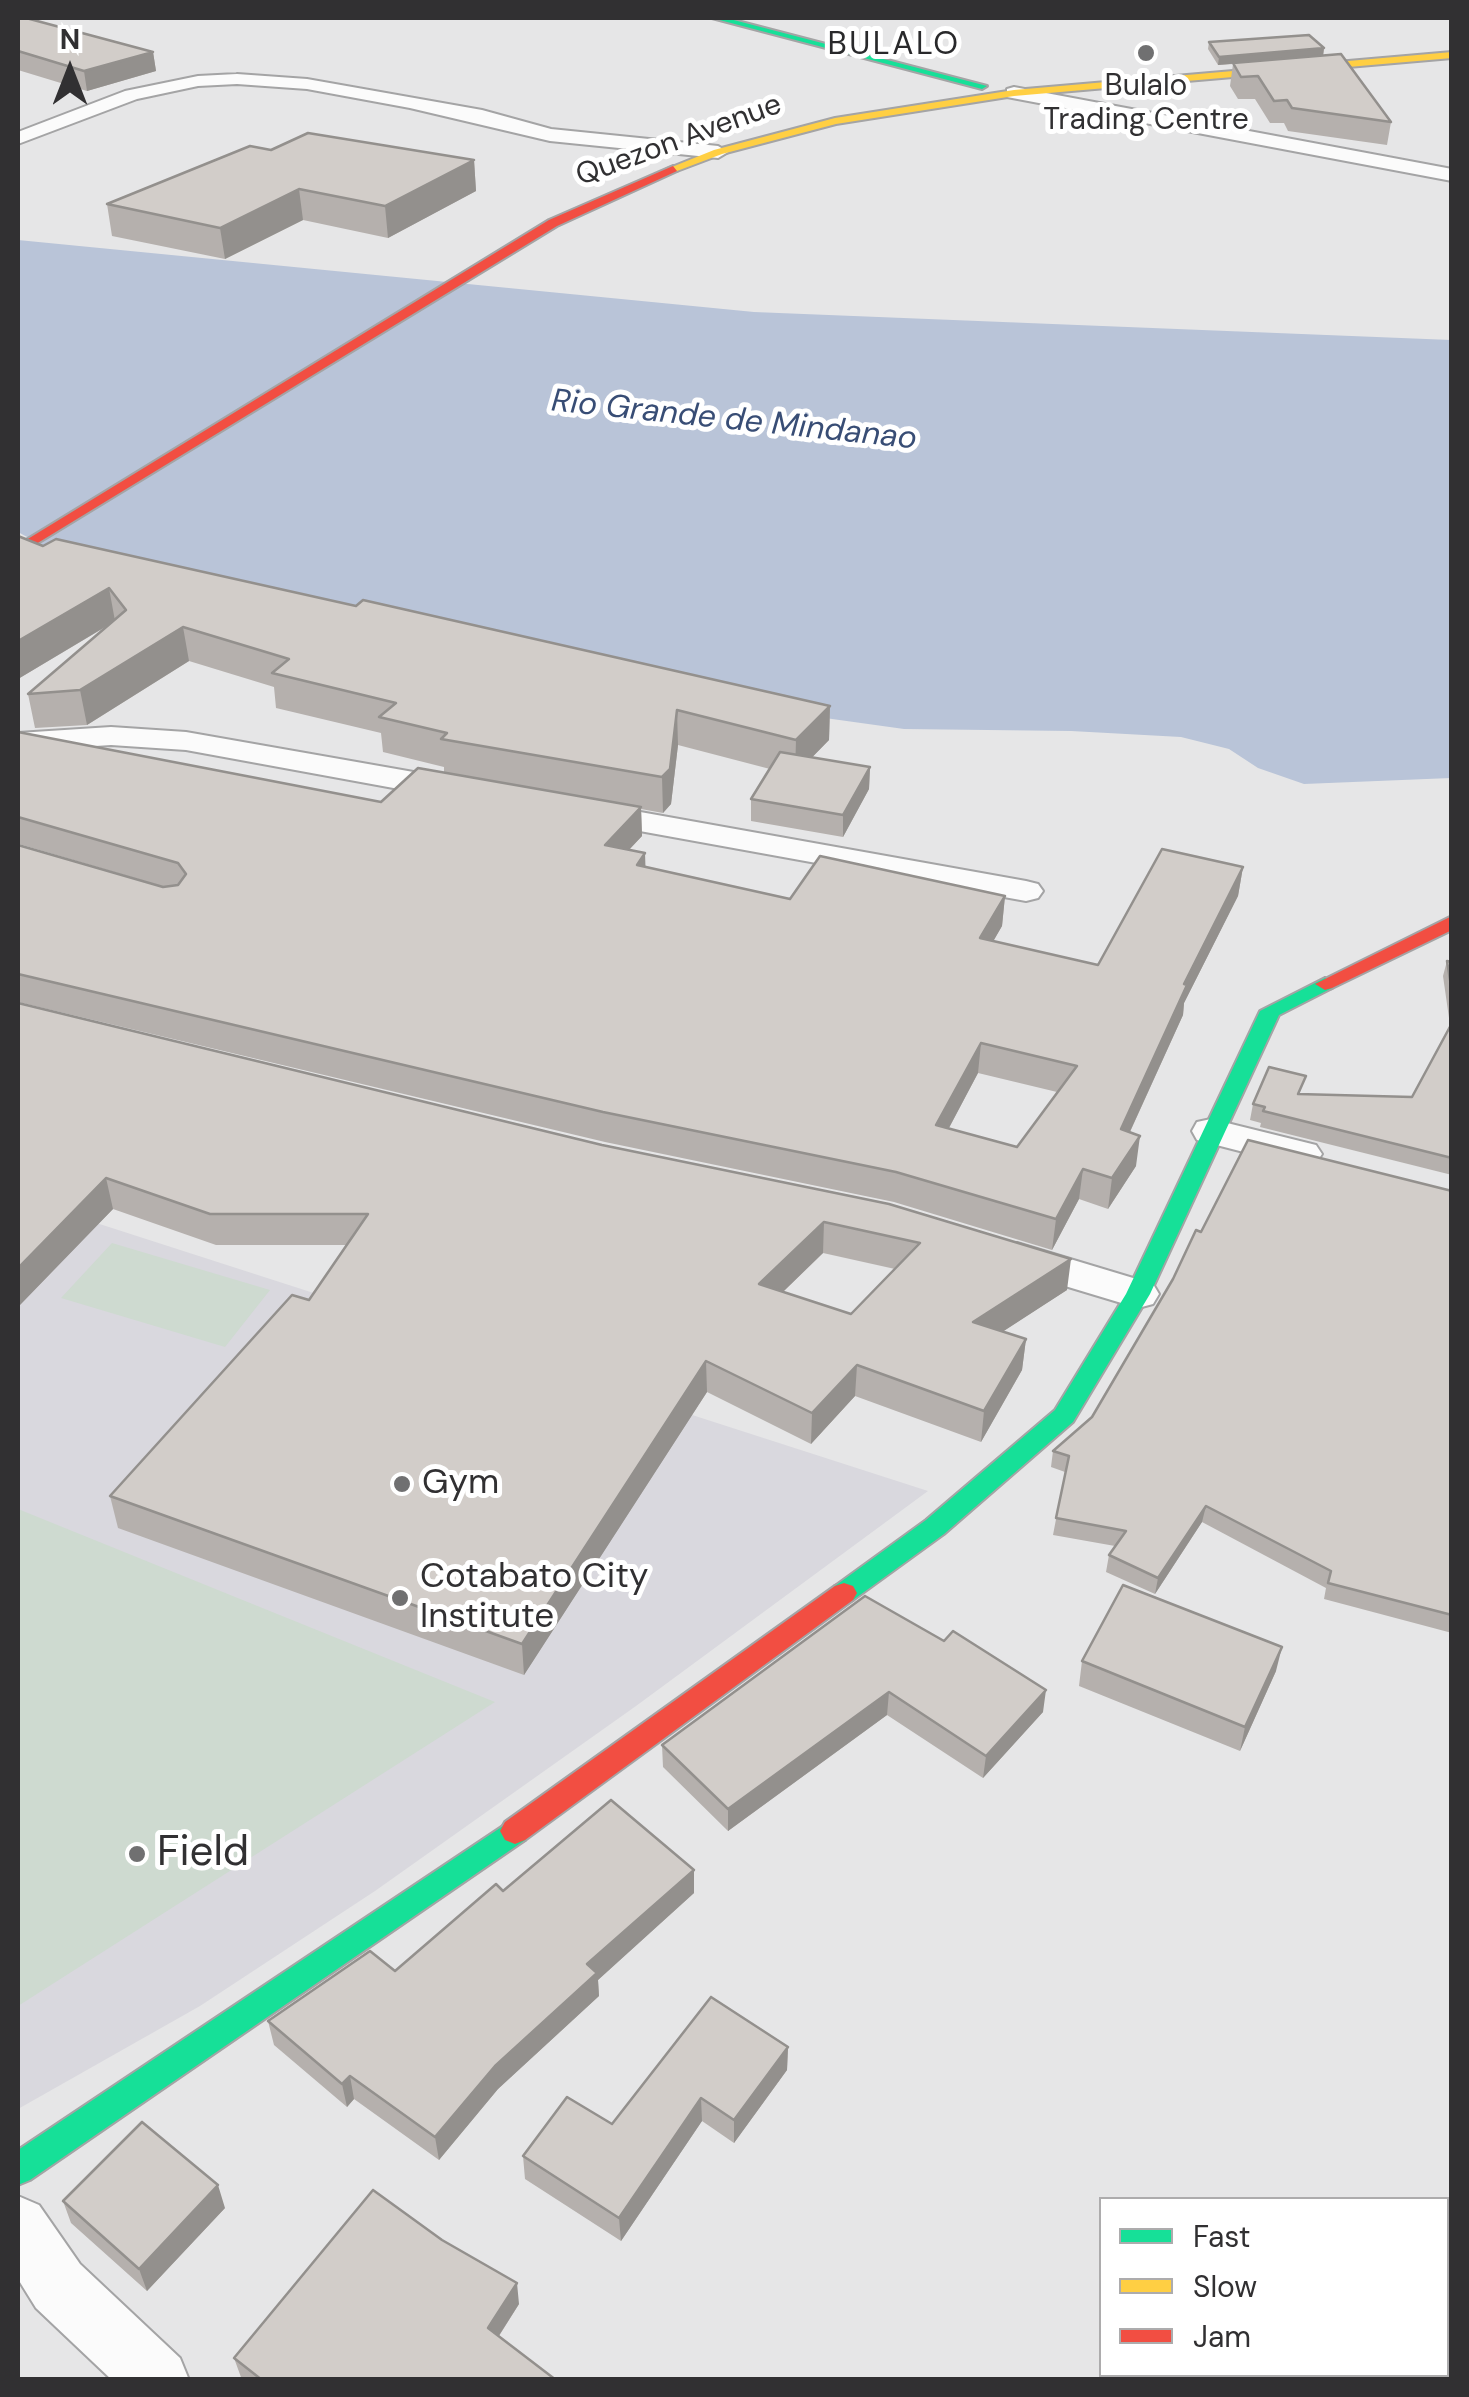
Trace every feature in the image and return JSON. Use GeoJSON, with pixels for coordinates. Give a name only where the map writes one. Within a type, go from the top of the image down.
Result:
{"type":"FeatureCollection","features":[{"type":"Feature","properties":{"kind":"street"},"geometry":{"type":"LineString","coordinates":[[718,18],[1014,93],[1452,175]]}},
{"type":"Feature","properties":{"kind":"street","name":"Quezon Avenue"},"geometry":{"type":"LineString","coordinates":[[18,551],[578,209],[718,152],[834,120],[1014,93],[1452,55]]}},
{"type":"Feature","properties":{"kind":"street"},"geometry":{"type":"LineString","coordinates":[[18,138],[132,95],[198,81],[238,79],[307,84],[410,102],[482,116],[550,136],[718,152]]}},
{"type":"Feature","properties":{"kind":"street"},"geometry":{"type":"LineString","coordinates":[[18,742],[112,736],[186,741],[499,797]]}},
{"type":"Feature","properties":{"kind":"street"},"geometry":{"type":"LineString","coordinates":[[557,808],[1026,891]]}},
{"type":"Feature","properties":{"kind":"street"},"geometry":{"type":"LineString","coordinates":[[18,2169],[452,1876],[936,1527],[1064,1416],[1138,1294],[1270,1011],[1452,922]]}},
{"type":"Feature","properties":{"kind":"street"},"geometry":{"type":"LineString","coordinates":[[1211,1131],[1338,1163]]}},
{"type":"Feature","properties":{"kind":"street"},"geometry":{"type":"LineString","coordinates":[[987,1248],[1138,1294]]}},
{"type":"Feature","properties":{"kind":"street"},"geometry":{"type":"LineString","coordinates":[[18,2226],[58,2286],[158,2380]]}},
{"type":"Feature","properties":{"kind":"shaded area","name":"Cotabato City Institute"},"geometry":{"type":"Polygon","coordinates":[[[18,1198],[928,1491],[636,1706],[375,1891],[200,2006],[18,2109],[18,1198]]]}},
{"type":"Feature","properties":{"kind":"shaded area"},"geometry":{"type":"Polygon","coordinates":[[[112,1243],[270,1290],[225,1347],[61,1298],[112,1243]]]}},
{"type":"Feature","properties":{"kind":"shaded area","name":"Field"},"geometry":{"type":"Polygon","coordinates":[[[18,1509],[255,1605],[495,1702],[18,2006],[18,1509]]]}},
{"type":"Feature","properties":{"kind":"water","name":"Rio Grande de Mindanao"},"geometry":{"type":"Polygon","coordinates":[[[18,240],[754,312],[1451,340],[1451,778],[1304,784],[1258,768],[1229,749],[1181,737],[904,729],[782,712],[80,566],[18,532],[18,240]]]}},
{"type":"Feature","properties":{"kind":"building"},"geometry":{"type":"Polygon","coordinates":[[[18,18],[153,52],[84,71],[18,51],[18,18]]]}},
{"type":"Feature","properties":{"kind":"building"},"geometry":{"type":"Polygon","coordinates":[[[1309,35],[1324,48],[1219,57],[1209,42],[1309,35]]]}},
{"type":"Feature","properties":{"kind":"building"},"geometry":{"type":"Polygon","coordinates":[[[1341,54],[1391,122],[1292,108],[1287,100],[1274,101],[1258,76],[1241,77],[1233,63],[1341,54]]]}},
{"type":"Feature","properties":{"kind":"building"},"geometry":{"type":"Polygon","coordinates":[[[308,133],[474,160],[385,206],[299,189],[220,228],[107,204],[250,146],[271,150],[308,133]]]}},
{"type":"Feature","properties":{"kind":"building"},"geometry":{"type":"Polygon","coordinates":[[[18,536],[43,546],[56,539],[356,606],[363,600],[830,706],[796,740],[677,710],[670,769],[662,777],[441,739],[447,733],[379,717],[396,703],[272,673],[289,659],[183,627],[80,690],[28,694],[126,610],[109,588],[18,641],[18,536]]]}},
{"type":"Feature","properties":{"kind":"building"},"geometry":{"type":"Polygon","coordinates":[[[18,732],[381,802],[418,768],[641,807],[605,845],[645,853],[637,865],[790,899],[820,856],[1005,896],[980,938],[1098,965],[1162,849],[1243,867],[1184,984],[1187,985],[1121,1129],[1140,1136],[1112,1178],[1083,1169],[1056,1219],[896,1172],[603,1112],[18,974],[18,845],[163,887],[178,885],[186,874],[178,863],[18,817],[18,732]],[[981,1043],[936,1125],[1017,1147],[1077,1066],[981,1043]]]}},
{"type":"Feature","properties":{"kind":"building"},"geometry":{"type":"Polygon","coordinates":[[[780,752],[870,767],[843,815],[751,799],[780,752]]]}},
{"type":"Feature","properties":{"kind":"building"},"geometry":{"type":"Polygon","coordinates":[[[1447,961],[1452,962],[1452,992],[1447,961]]]}},
{"type":"Feature","properties":{"kind":"building"},"geometry":{"type":"Polygon","coordinates":[[[18,1003],[602,1145],[889,1204],[1071,1259],[973,1322],[1026,1339],[984,1411],[857,1365],[812,1413],[706,1361],[522,1644],[110,1496],[292,1295],[309,1300],[368,1214],[210,1214],[106,1178],[18,1268],[18,1003]],[[824,1222],[759,1284],[851,1314],[920,1243],[824,1222]]]}},
{"type":"Feature","properties":{"kind":"building"},"geometry":{"type":"Polygon","coordinates":[[[1452,1023],[1452,1158],[1263,1111],[1265,1107],[1253,1104],[1269,1067],[1306,1076],[1298,1094],[1412,1097],[1452,1023]]]}},
{"type":"Feature","properties":{"kind":"building"},"geometry":{"type":"Polygon","coordinates":[[[1248,1140],[1452,1191],[1452,1615],[1328,1583],[1331,1571],[1206,1506],[1158,1578],[1109,1555],[1126,1531],[1056,1518],[1069,1456],[1053,1451],[1092,1417],[1173,1279],[1196,1230],[1201,1232],[1248,1140]]]}},
{"type":"Feature","properties":{"kind":"building"},"geometry":{"type":"Polygon","coordinates":[[[1123,1585],[1282,1647],[1245,1727],[1082,1661],[1123,1585]]]}},
{"type":"Feature","properties":{"kind":"building"},"geometry":{"type":"Polygon","coordinates":[[[865,1596],[944,1641],[953,1631],[1046,1690],[986,1756],[889,1692],[728,1809],[662,1745],[865,1596]]]}},
{"type":"Feature","properties":{"kind":"building"},"geometry":{"type":"Polygon","coordinates":[[[611,1800],[694,1870],[587,1964],[597,1973],[495,2066],[435,2137],[350,2076],[342,2084],[268,2021],[370,1951],[395,1971],[496,1884],[503,1891],[611,1800]]]}},
{"type":"Feature","properties":{"kind":"building"},"geometry":{"type":"Polygon","coordinates":[[[711,1997],[788,2047],[734,2120],[701,2098],[619,2218],[523,2156],[567,2097],[612,2124],[711,1997]]]}},
{"type":"Feature","properties":{"kind":"building"},"geometry":{"type":"Polygon","coordinates":[[[142,2122],[218,2185],[139,2269],[63,2201],[142,2122]]]}},
{"type":"Feature","properties":{"kind":"building"},"geometry":{"type":"Polygon","coordinates":[[[373,2190],[442,2240],[517,2283],[488,2328],[556,2380],[262,2380],[234,2358],[373,2190]]]}},
{"type":"Feature","properties":{"kind":"traffic: fast"},"geometry":{"type":"LineString","coordinates":[[717,18],[982,86]]}},
{"type":"Feature","properties":{"kind":"traffic: fast"},"geometry":{"type":"LineString","coordinates":[[844,1593],[935,1527],[1064,1416],[1138,1294],[1270,1011],[1325,984]]}},
{"type":"Feature","properties":{"kind":"traffic: fast"},"geometry":{"type":"LineString","coordinates":[[18,2169],[515,1831]]}},
{"type":"Feature","properties":{"kind":"traffic: slow"},"geometry":{"type":"LineString","coordinates":[[673,169],[718,152],[835,121],[1014,93],[1452,55]]}},
{"type":"Feature","properties":{"kind":"traffic: jam"},"geometry":{"type":"LineString","coordinates":[[18,551],[553,223],[673,169]]}},
{"type":"Feature","properties":{"kind":"traffic: jam"},"geometry":{"type":"LineString","coordinates":[[1325,984],[1452,922]]}},
{"type":"Feature","properties":{"kind":"traffic: jam"},"geometry":{"type":"LineString","coordinates":[[515,1831],[844,1593]]}},
{"type":"Feature","properties":{"kind":"place","name":"Bulalo Trading Centre"},"geometry":{"type":"Point","coordinates":[1146,53]}},
{"type":"Feature","properties":{"kind":"place","name":"Gym"},"geometry":{"type":"Point","coordinates":[402,1484]}},
{"type":"Feature","properties":{"kind":"place","name":"Cotabato City Institute"},"geometry":{"type":"Point","coordinates":[400,1598]}},
{"type":"Feature","properties":{"kind":"place","name":"Field"},"geometry":{"type":"Point","coordinates":[137,1854]}},
{"type":"Feature","properties":{"kind":"district","name":"BULALO"},"geometry":{"type":"Point","coordinates":[894,46]}}]}
